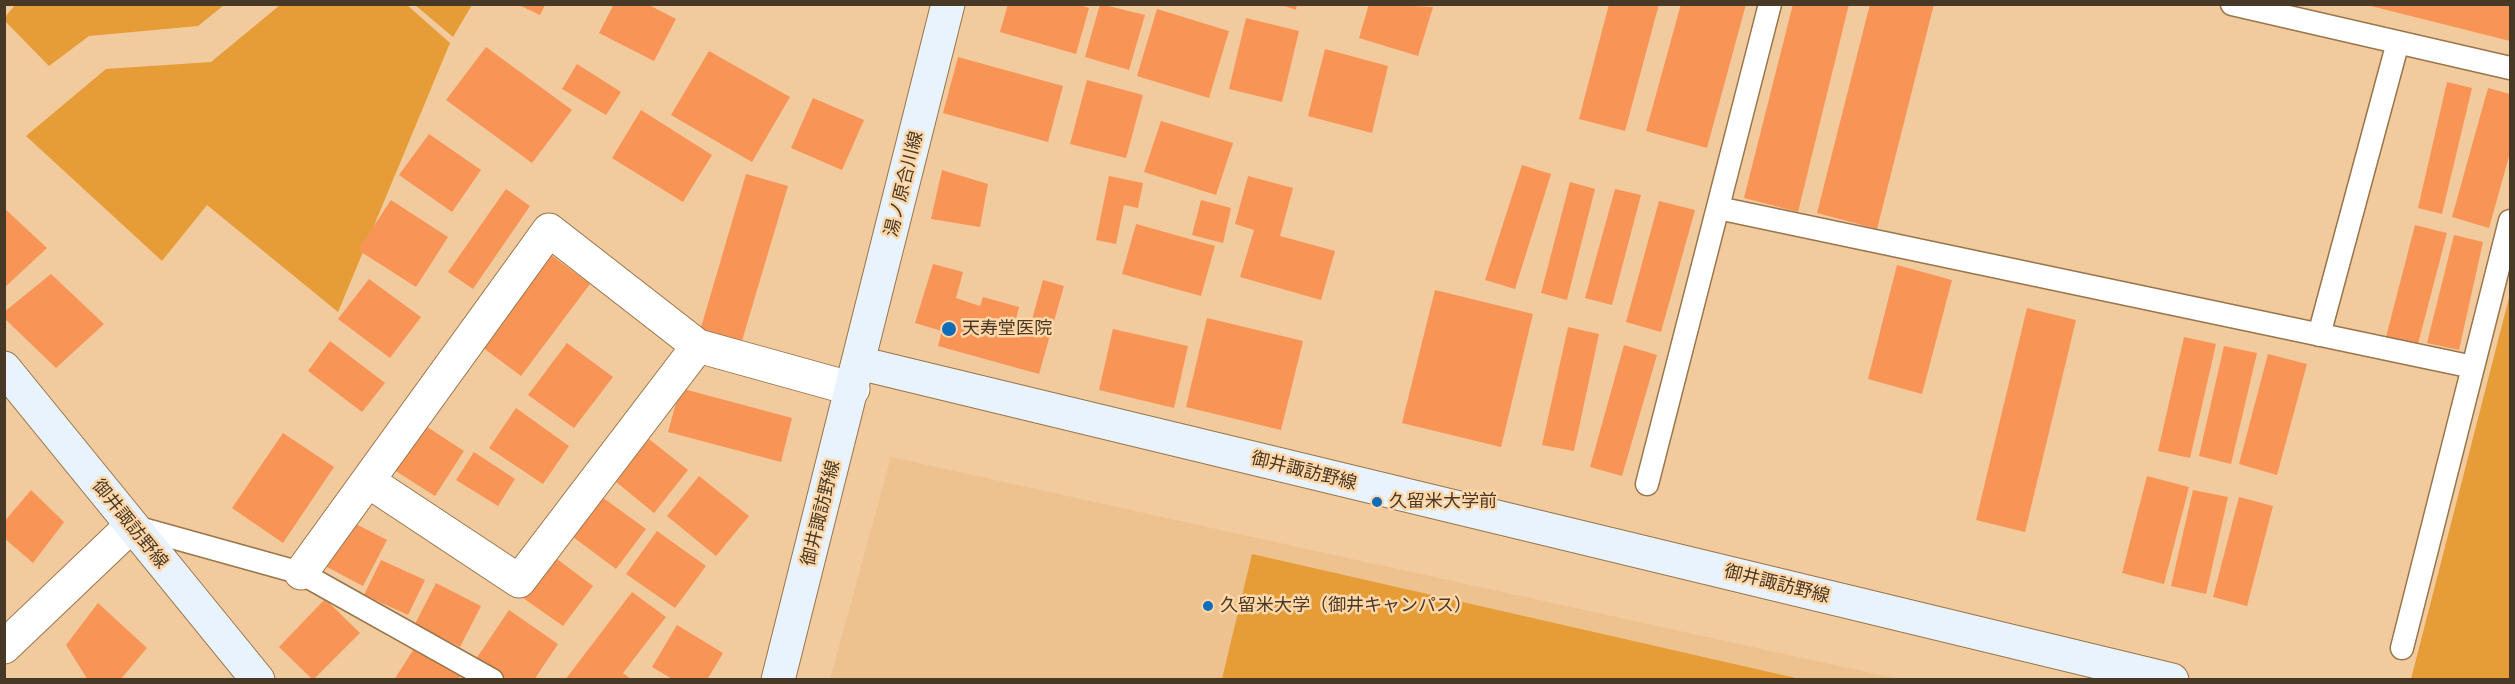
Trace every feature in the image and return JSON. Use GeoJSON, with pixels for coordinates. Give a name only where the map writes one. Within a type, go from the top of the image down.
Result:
{"type":"FeatureCollection","features":[{"type":"Feature","properties":{"kind":"main road","name":"湯ノ原合川線"},"geometry":{"type":"LineString","coordinates":[[856,376],[948,4]]}},
{"type":"Feature","properties":{"kind":"main road","name":"御井諏訪野線"},"geometry":{"type":"LineString","coordinates":[[4,368],[258,680]]}},
{"type":"Feature","properties":{"kind":"main road","name":"御井諏訪野線"},"geometry":{"type":"LineString","coordinates":[[778,680],[856,376],[2172,680]]}},
{"type":"Feature","properties":{"kind":"street"},"geometry":{"type":"LineString","coordinates":[[301,573],[549,230],[698,346],[856,376]]}},
{"type":"Feature","properties":{"kind":"street"},"geometry":{"type":"LineString","coordinates":[[368,481],[519,581],[698,346]]}},
{"type":"Feature","properties":{"kind":"street"},"geometry":{"type":"LineString","coordinates":[[4,647],[131,525]]}},
{"type":"Feature","properties":{"kind":"lane"},"geometry":{"type":"LineString","coordinates":[[1647,484],[1770,4]]}},
{"type":"Feature","properties":{"kind":"lane"},"geometry":{"type":"LineString","coordinates":[[2232,4],[2511,68]]}},
{"type":"Feature","properties":{"kind":"lane"},"geometry":{"type":"LineString","coordinates":[[2319,335],[2398,42]]}},
{"type":"Feature","properties":{"kind":"lane"},"geometry":{"type":"LineString","coordinates":[[1718,208],[2473,367]]}},
{"type":"Feature","properties":{"kind":"lane"},"geometry":{"type":"LineString","coordinates":[[2402,648],[2511,221]]}},
{"type":"Feature","properties":{"kind":"lane"},"geometry":{"type":"LineString","coordinates":[[131,525],[301,573],[492,680]]}},
{"type":"Feature","properties":{"kind":"shaded area"},"geometry":{"type":"Polygon","coordinates":[[[16,4],[224,5],[198,26],[89,36],[49,66],[5,21],[5,17],[16,4]]]}},
{"type":"Feature","properties":{"kind":"shaded area"},"geometry":{"type":"Polygon","coordinates":[[[280,5],[407,5],[450,43],[338,312],[207,205],[162,261],[26,136],[106,69],[211,62],[280,5]]]}},
{"type":"Feature","properties":{"kind":"shaded area"},"geometry":{"type":"Polygon","coordinates":[[[415,5],[472,5],[453,37],[415,5]]]}},
{"type":"Feature","properties":{"kind":"shaded area"},"geometry":{"type":"Polygon","coordinates":[[[2510,294],[2510,679],[2411,679],[2510,294]]]}},
{"type":"Feature","properties":{"kind":"shaded area","name":"久留米大学（御井キャンパス）"},"geometry":{"type":"Polygon","coordinates":[[[891,457],[1234,533],[1898,679],[830,680],[891,457]]]}},
{"type":"Feature","properties":{"kind":"shaded area"},"geometry":{"type":"Polygon","coordinates":[[[1252,554],[1800,679],[1222,679],[1252,554]]]}},
{"type":"Feature","properties":{"kind":"building"},"geometry":{"type":"Polygon","coordinates":[[[614,4],[647,4],[676,19],[654,61],[599,33],[614,4]]]}},
{"type":"Feature","properties":{"kind":"building"},"geometry":{"type":"Polygon","coordinates":[[[1008,4],[1076,4],[1089,8],[1076,54],[1000,32],[1008,4]]]}},
{"type":"Feature","properties":{"kind":"building"},"geometry":{"type":"Polygon","coordinates":[[[1100,4],[1145,15],[1129,70],[1085,57],[1100,4]]]}},
{"type":"Feature","properties":{"kind":"building"},"geometry":{"type":"Polygon","coordinates":[[[1279,4],[1297,4],[1296,10],[1279,4]]]}},
{"type":"Feature","properties":{"kind":"building"},"geometry":{"type":"Polygon","coordinates":[[[1369,4],[1433,7],[1418,56],[1359,38],[1369,4]]]}},
{"type":"Feature","properties":{"kind":"building"},"geometry":{"type":"Polygon","coordinates":[[[1609,4],[1659,4],[1625,131],[1579,119],[1609,4]]]}},
{"type":"Feature","properties":{"kind":"building"},"geometry":{"type":"Polygon","coordinates":[[[1681,4],[1746,4],[1707,148],[1646,131],[1681,4]]]}},
{"type":"Feature","properties":{"kind":"building"},"geometry":{"type":"Polygon","coordinates":[[[1793,4],[1849,4],[1798,212],[1744,198],[1793,4]]]}},
{"type":"Feature","properties":{"kind":"building"},"geometry":{"type":"Polygon","coordinates":[[[1870,4],[1934,4],[1877,229],[1817,213],[1870,4]]]}},
{"type":"Feature","properties":{"kind":"building"},"geometry":{"type":"Polygon","coordinates":[[[2510,4],[2510,41],[2367,5],[2510,4]]]}},
{"type":"Feature","properties":{"kind":"building"},"geometry":{"type":"Polygon","coordinates":[[[519,5],[545,5],[540,15],[519,5]]]}},
{"type":"Feature","properties":{"kind":"building"},"geometry":{"type":"Polygon","coordinates":[[[1157,9],[1229,31],[1209,98],[1137,76],[1157,9]]]}},
{"type":"Feature","properties":{"kind":"building"},"geometry":{"type":"Polygon","coordinates":[[[1246,18],[1299,31],[1282,102],[1229,89],[1246,18]]]}},
{"type":"Feature","properties":{"kind":"building"},"geometry":{"type":"Polygon","coordinates":[[[486,47],[572,110],[532,163],[446,100],[486,47]]]}},
{"type":"Feature","properties":{"kind":"building"},"geometry":{"type":"Polygon","coordinates":[[[1325,49],[1388,66],[1372,133],[1308,116],[1325,49]]]}},
{"type":"Feature","properties":{"kind":"building"},"geometry":{"type":"Polygon","coordinates":[[[709,51],[790,97],[752,162],[671,115],[709,51]]]}},
{"type":"Feature","properties":{"kind":"building"},"geometry":{"type":"Polygon","coordinates":[[[958,57],[1063,86],[1048,142],[943,113],[958,57]]]}},
{"type":"Feature","properties":{"kind":"building"},"geometry":{"type":"Polygon","coordinates":[[[577,64],[621,92],[606,115],[562,89],[577,64]]]}},
{"type":"Feature","properties":{"kind":"building"},"geometry":{"type":"Polygon","coordinates":[[[1087,80],[1143,95],[1126,158],[1070,144],[1087,80]]]}},
{"type":"Feature","properties":{"kind":"building"},"geometry":{"type":"Polygon","coordinates":[[[2447,82],[2472,88],[2442,214],[2418,208],[2447,82]]]}},
{"type":"Feature","properties":{"kind":"building"},"geometry":{"type":"Polygon","coordinates":[[[2488,88],[2510,94],[2510,153],[2489,228],[2452,217],[2488,88]]]}},
{"type":"Feature","properties":{"kind":"building"},"geometry":{"type":"Polygon","coordinates":[[[813,98],[864,120],[842,170],[791,148],[813,98]]]}},
{"type":"Feature","properties":{"kind":"building"},"geometry":{"type":"Polygon","coordinates":[[[641,110],[712,155],[683,202],[612,158],[641,110]]]}},
{"type":"Feature","properties":{"kind":"building"},"geometry":{"type":"Polygon","coordinates":[[[1161,121],[1233,143],[1216,195],[1144,172],[1161,121]]]}},
{"type":"Feature","properties":{"kind":"building"},"geometry":{"type":"Polygon","coordinates":[[[429,134],[481,170],[452,212],[399,175],[429,134]]]}},
{"type":"Feature","properties":{"kind":"building"},"geometry":{"type":"Polygon","coordinates":[[[1522,165],[1551,174],[1515,289],[1485,280],[1522,165]]]}},
{"type":"Feature","properties":{"kind":"building"},"geometry":{"type":"Polygon","coordinates":[[[942,170],[988,184],[980,227],[931,219],[942,170]]]}},
{"type":"Feature","properties":{"kind":"building"},"geometry":{"type":"Polygon","coordinates":[[[746,174],[788,186],[741,344],[700,331],[746,174]]]}},
{"type":"Feature","properties":{"kind":"building"},"geometry":{"type":"Polygon","coordinates":[[[1109,176],[1143,183],[1138,208],[1124,205],[1116,244],[1096,240],[1109,176]]]}},
{"type":"Feature","properties":{"kind":"building"},"geometry":{"type":"Polygon","coordinates":[[[1248,176],[1293,188],[1280,236],[1335,251],[1321,300],[1240,277],[1254,230],[1235,224],[1248,176]]]}},
{"type":"Feature","properties":{"kind":"building"},"geometry":{"type":"Polygon","coordinates":[[[1570,182],[1595,189],[1567,300],[1541,293],[1570,182]]]}},
{"type":"Feature","properties":{"kind":"building"},"geometry":{"type":"Polygon","coordinates":[[[506,189],[530,206],[473,289],[448,272],[506,189]]]}},
{"type":"Feature","properties":{"kind":"building"},"geometry":{"type":"Polygon","coordinates":[[[1615,189],[1641,195],[1612,305],[1585,298],[1615,189]]]}},
{"type":"Feature","properties":{"kind":"building"},"geometry":{"type":"Polygon","coordinates":[[[391,200],[448,237],[416,287],[358,250],[391,200]]]}},
{"type":"Feature","properties":{"kind":"building"},"geometry":{"type":"Polygon","coordinates":[[[1201,200],[1231,208],[1223,243],[1192,235],[1201,200]]]}},
{"type":"Feature","properties":{"kind":"building"},"geometry":{"type":"Polygon","coordinates":[[[1659,201],[1695,210],[1661,332],[1626,322],[1659,201]]]}},
{"type":"Feature","properties":{"kind":"building"},"geometry":{"type":"Polygon","coordinates":[[[4,208],[47,248],[4,288],[4,208]]]}},
{"type":"Feature","properties":{"kind":"building"},"geometry":{"type":"Polygon","coordinates":[[[1136,224],[1215,246],[1201,296],[1122,274],[1136,224]]]}},
{"type":"Feature","properties":{"kind":"building"},"geometry":{"type":"Polygon","coordinates":[[[2415,225],[2447,233],[2418,344],[2386,337],[2415,225]]]}},
{"type":"Feature","properties":{"kind":"building"},"geometry":{"type":"Polygon","coordinates":[[[2454,235],[2483,242],[2459,350],[2427,343],[2454,235]]]}},
{"type":"Feature","properties":{"kind":"building"},"geometry":{"type":"Polygon","coordinates":[[[543,249],[590,284],[521,376],[474,341],[543,249]]]}},
{"type":"Feature","properties":{"kind":"building"},"geometry":{"type":"Polygon","coordinates":[[[933,264],[963,272],[956,298],[980,306],[983,297],[1019,307],[1016,319],[1031,323],[1043,280],[1064,286],[1039,374],[938,346],[942,331],[915,323],[933,264]]]}},
{"type":"Feature","properties":{"kind":"building"},"geometry":{"type":"Polygon","coordinates":[[[1897,265],[1952,280],[1922,394],[1868,379],[1897,265]]]}},
{"type":"Feature","properties":{"kind":"building"},"geometry":{"type":"Polygon","coordinates":[[[51,274],[104,324],[56,368],[4,318],[4,312],[51,274]]]}},
{"type":"Feature","properties":{"kind":"building"},"geometry":{"type":"Polygon","coordinates":[[[369,279],[421,317],[390,358],[338,319],[369,279]]]}},
{"type":"Feature","properties":{"kind":"building"},"geometry":{"type":"Polygon","coordinates":[[[1435,290],[1533,314],[1501,447],[1402,423],[1435,290]]]}},
{"type":"Feature","properties":{"kind":"building"},"geometry":{"type":"Polygon","coordinates":[[[2027,308],[2076,320],[2025,532],[1976,520],[2027,308]]]}},
{"type":"Feature","properties":{"kind":"building"},"geometry":{"type":"Polygon","coordinates":[[[1207,318],[1303,341],[1281,430],[1186,407],[1207,318]]]}},
{"type":"Feature","properties":{"kind":"building"},"geometry":{"type":"Polygon","coordinates":[[[1568,327],[1599,334],[1574,451],[1542,445],[1568,327]]]}},
{"type":"Feature","properties":{"kind":"building"},"geometry":{"type":"Polygon","coordinates":[[[1113,329],[1188,346],[1174,408],[1099,390],[1113,329]]]}},
{"type":"Feature","properties":{"kind":"building"},"geometry":{"type":"Polygon","coordinates":[[[2184,337],[2216,344],[2190,458],[2158,451],[2184,337]]]}},
{"type":"Feature","properties":{"kind":"building"},"geometry":{"type":"Polygon","coordinates":[[[330,341],[385,383],[362,412],[308,371],[330,341]]]}},
{"type":"Feature","properties":{"kind":"building"},"geometry":{"type":"Polygon","coordinates":[[[567,343],[613,377],[574,428],[528,395],[567,343]]]}},
{"type":"Feature","properties":{"kind":"building"},"geometry":{"type":"Polygon","coordinates":[[[1624,345],[1657,355],[1622,476],[1590,467],[1624,345]]]}},
{"type":"Feature","properties":{"kind":"building"},"geometry":{"type":"Polygon","coordinates":[[[2224,346],[2257,353],[2231,464],[2199,456],[2224,346]]]}},
{"type":"Feature","properties":{"kind":"building"},"geometry":{"type":"Polygon","coordinates":[[[2268,354],[2307,364],[2277,475],[2239,464],[2268,354]]]}},
{"type":"Feature","properties":{"kind":"building"},"geometry":{"type":"Polygon","coordinates":[[[680,388],[792,418],[781,462],[668,432],[680,388]]]}},
{"type":"Feature","properties":{"kind":"building"},"geometry":{"type":"Polygon","coordinates":[[[516,408],[569,446],[543,484],[489,448],[516,408]]]}},
{"type":"Feature","properties":{"kind":"building"},"geometry":{"type":"Polygon","coordinates":[[[421,423],[464,451],[435,496],[391,468],[421,423]]]}},
{"type":"Feature","properties":{"kind":"building"},"geometry":{"type":"Polygon","coordinates":[[[283,433],[334,467],[283,543],[232,508],[283,433]]]}},
{"type":"Feature","properties":{"kind":"building"},"geometry":{"type":"Polygon","coordinates":[[[649,439],[688,470],[654,513],[615,481],[649,439]]]}},
{"type":"Feature","properties":{"kind":"building"},"geometry":{"type":"Polygon","coordinates":[[[474,452],[515,479],[498,506],[456,480],[474,452]]]}},
{"type":"Feature","properties":{"kind":"building"},"geometry":{"type":"Polygon","coordinates":[[[699,476],[749,516],[716,556],[667,516],[699,476]]]}},
{"type":"Feature","properties":{"kind":"building"},"geometry":{"type":"Polygon","coordinates":[[[2147,476],[2189,487],[2164,584],[2122,573],[2147,476]]]}},
{"type":"Feature","properties":{"kind":"building"},"geometry":{"type":"Polygon","coordinates":[[[31,490],[64,522],[33,563],[4,538],[4,522],[31,490]]]}},
{"type":"Feature","properties":{"kind":"building"},"geometry":{"type":"Polygon","coordinates":[[[2193,490],[2228,497],[2206,594],[2171,586],[2193,490]]]}},
{"type":"Feature","properties":{"kind":"building"},"geometry":{"type":"Polygon","coordinates":[[[602,497],[646,529],[616,569],[573,537],[602,497]]]}},
{"type":"Feature","properties":{"kind":"building"},"geometry":{"type":"Polygon","coordinates":[[[2239,497],[2273,506],[2247,606],[2213,597],[2239,497]]]}},
{"type":"Feature","properties":{"kind":"building"},"geometry":{"type":"Polygon","coordinates":[[[346,519],[387,540],[363,586],[323,565],[346,519]]]}},
{"type":"Feature","properties":{"kind":"building"},"geometry":{"type":"Polygon","coordinates":[[[657,531],[706,566],[675,608],[626,574],[657,531]]]}},
{"type":"Feature","properties":{"kind":"building"},"geometry":{"type":"Polygon","coordinates":[[[553,556],[593,586],[563,626],[523,598],[553,556]]]}},
{"type":"Feature","properties":{"kind":"building"},"geometry":{"type":"Polygon","coordinates":[[[381,560],[425,580],[408,615],[364,595],[381,560]]]}},
{"type":"Feature","properties":{"kind":"building"},"geometry":{"type":"Polygon","coordinates":[[[436,583],[481,606],[460,647],[415,624],[436,583]]]}},
{"type":"Feature","properties":{"kind":"building"},"geometry":{"type":"Polygon","coordinates":[[[632,592],[666,617],[623,673],[632,680],[565,680],[632,592]]]}},
{"type":"Feature","properties":{"kind":"building"},"geometry":{"type":"Polygon","coordinates":[[[325,599],[360,633],[313,680],[279,647],[325,599]]]}},
{"type":"Feature","properties":{"kind":"building"},"geometry":{"type":"Polygon","coordinates":[[[98,603],[147,648],[120,680],[88,680],[66,645],[98,603]]]}},
{"type":"Feature","properties":{"kind":"building"},"geometry":{"type":"Polygon","coordinates":[[[509,610],[558,644],[534,680],[506,680],[476,659],[509,610]]]}},
{"type":"Feature","properties":{"kind":"building"},"geometry":{"type":"Polygon","coordinates":[[[677,625],[723,653],[707,680],[674,680],[652,667],[677,625]]]}},
{"type":"Feature","properties":{"kind":"building"},"geometry":{"type":"Polygon","coordinates":[[[417,644],[463,672],[458,680],[394,680],[417,644]]]}},
{"type":"Feature","properties":{"kind":"place","name":"天寿堂医院"},"geometry":{"type":"Point","coordinates":[949,329]}},
{"type":"Feature","properties":{"kind":"place","name":"久留米大学前"},"geometry":{"type":"Point","coordinates":[1377,502]}},
{"type":"Feature","properties":{"kind":"place","name":"久留米大学（御井キャンパス）"},"geometry":{"type":"Point","coordinates":[1208,606]}}]}
